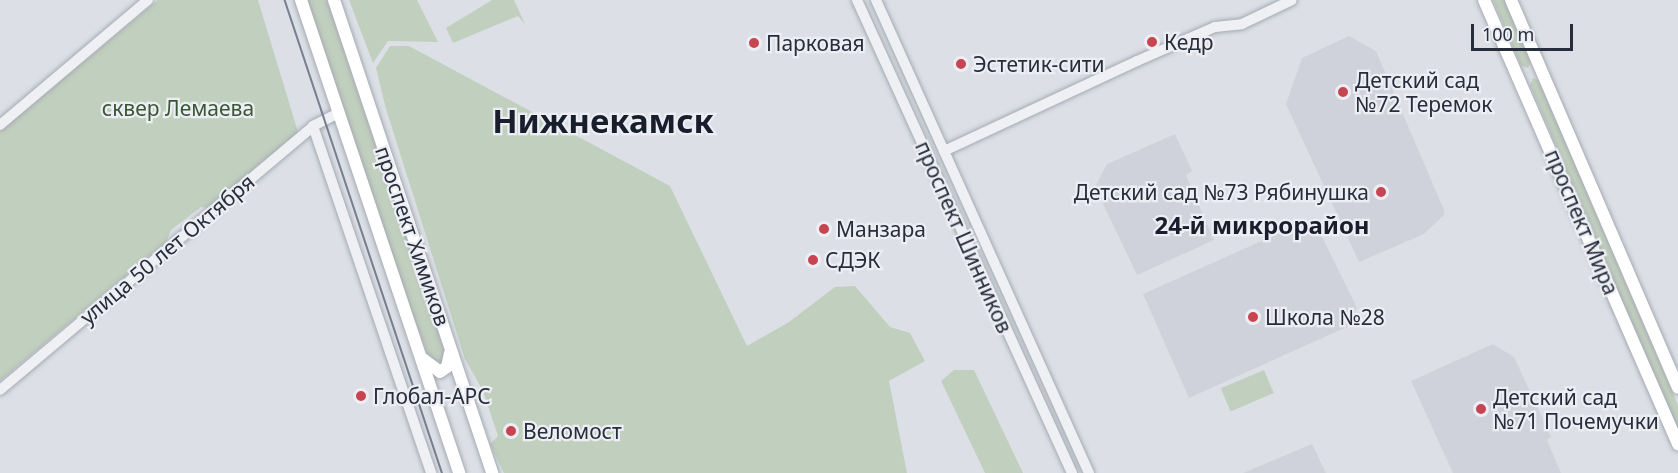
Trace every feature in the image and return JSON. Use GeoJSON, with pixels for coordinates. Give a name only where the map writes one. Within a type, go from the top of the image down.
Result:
{"type":"FeatureCollection","features":[{"type":"Feature","properties":{"kind":"main road","name":"проспект Химиков"},"geometry":{"type":"LineString","coordinates":[[301,0],[459,473]]}},
{"type":"Feature","properties":{"kind":"main road","name":"проспект Химиков"},"geometry":{"type":"LineString","coordinates":[[334,0],[492,473]]}},
{"type":"Feature","properties":{"kind":"main road","name":"проспект Мира"},"geometry":{"type":"LineString","coordinates":[[1484,0],[1678,445]]}},
{"type":"Feature","properties":{"kind":"main road","name":"проспект Мира"},"geometry":{"type":"LineString","coordinates":[[1510,0],[1539,62],[1678,388]]}},
{"type":"Feature","properties":{"kind":"main road"},"geometry":{"type":"LineString","coordinates":[[1516,70],[1531,75],[1539,62]]}},
{"type":"Feature","properties":{"kind":"main road"},"geometry":{"type":"LineString","coordinates":[[420,356],[440,372],[447,367],[450,348]]}},
{"type":"Feature","properties":{"kind":"street"},"geometry":{"type":"LineString","coordinates":[[0,125],[148,0]]}},
{"type":"Feature","properties":{"kind":"street","name":"проспект Шинников"},"geometry":{"type":"LineString","coordinates":[[857,0],[1072,473]]}},
{"type":"Feature","properties":{"kind":"street","name":"проспект Шинников"},"geometry":{"type":"LineString","coordinates":[[876,0],[1089,473]]}},
{"type":"Feature","properties":{"kind":"street"},"geometry":{"type":"LineString","coordinates":[[944,152],[1137,61],[1215,27],[1242,24],[1292,0]]}},
{"type":"Feature","properties":{"kind":"street","name":"улица 50 лет Октября"},"geometry":{"type":"LineString","coordinates":[[0,390],[313,126],[338,113]]}},
{"type":"Feature","properties":{"kind":"street"},"geometry":{"type":"LineString","coordinates":[[313,126],[431,473]]}},
{"type":"Feature","properties":{"kind":"shaded area"},"geometry":{"type":"Polygon","coordinates":[[[1349,36],[1376,51],[1444,210],[1444,215],[1424,234],[1359,262],[1286,104],[1302,58],[1349,36]]]}},
{"type":"Feature","properties":{"kind":"shaded area"},"geometry":{"type":"Polygon","coordinates":[[[1175,134],[1192,171],[1186,175],[1214,240],[1137,275],[1095,187],[1107,164],[1175,134]]]}},
{"type":"Feature","properties":{"kind":"shaded area","name":"Школа №28"},"geometry":{"type":"Polygon","coordinates":[[[1313,218],[1357,308],[1347,327],[1189,398],[1143,294],[1313,218]]]}},
{"type":"Feature","properties":{"kind":"shaded area","name":"Детский сад №71 Почемучки"},"geometry":{"type":"Polygon","coordinates":[[[1493,344],[1514,357],[1551,437],[1547,440],[1561,473],[1453,473],[1411,381],[1493,344]]]}},
{"type":"Feature","properties":{"kind":"shaded area"},"geometry":{"type":"Polygon","coordinates":[[[1312,444],[1326,473],[1243,473],[1312,444]]]}},
{"type":"Feature","properties":{"kind":"green space","name":"сквер Лемаева"},"geometry":{"type":"Polygon","coordinates":[[[158,0],[258,0],[298,132],[208,208],[201,207],[171,230],[167,241],[0,381],[0,131],[158,0]]]}},
{"type":"Feature","properties":{"kind":"green space"},"geometry":{"type":"Polygon","coordinates":[[[307,0],[327,0],[446,356],[442,366],[431,364],[393,262],[307,0]]]}},
{"type":"Feature","properties":{"kind":"green space"},"geometry":{"type":"Polygon","coordinates":[[[349,0],[417,0],[438,42],[388,41],[373,63],[349,0]]]}},
{"type":"Feature","properties":{"kind":"green space"},"geometry":{"type":"Polygon","coordinates":[[[492,0],[514,0],[525,24],[518,16],[453,43],[446,28],[492,0]]]}},
{"type":"Feature","properties":{"kind":"green space"},"geometry":{"type":"Polygon","coordinates":[[[1493,0],[1505,0],[1531,61],[1528,68],[1521,66],[1493,0]]]}},
{"type":"Feature","properties":{"kind":"green space"},"geometry":{"type":"Polygon","coordinates":[[[390,46],[409,46],[670,186],[747,346],[789,322],[835,287],[855,286],[890,327],[910,333],[925,361],[889,381],[907,473],[504,473],[490,444],[498,436],[483,391],[465,359],[386,109],[376,68],[390,46]]]}},
{"type":"Feature","properties":{"kind":"green space"},"geometry":{"type":"Polygon","coordinates":[[[1533,78],[1539,81],[1678,405],[1678,431],[1530,85],[1533,78]]]}},
{"type":"Feature","properties":{"kind":"green space"},"geometry":{"type":"Polygon","coordinates":[[[954,370],[974,370],[1023,473],[985,473],[941,381],[954,370]]]}},
{"type":"Feature","properties":{"kind":"green space"},"geometry":{"type":"Polygon","coordinates":[[[1264,370],[1274,393],[1231,411],[1221,388],[1264,370]]]}},
{"type":"Feature","properties":{"kind":"tram line"},"geometry":{"type":"LineString","coordinates":[[285,0],[442,473]]}},
{"type":"Feature","properties":{"kind":"place","name":"Кедр"},"geometry":{"type":"Point","coordinates":[1152,42]}},
{"type":"Feature","properties":{"kind":"place","name":"Парковая"},"geometry":{"type":"Point","coordinates":[754,43]}},
{"type":"Feature","properties":{"kind":"place","name":"Эстетик-сити"},"geometry":{"type":"Point","coordinates":[961,64]}},
{"type":"Feature","properties":{"kind":"place","name":"Детский сад №72 Теремок"},"geometry":{"type":"Point","coordinates":[1343,92]}},
{"type":"Feature","properties":{"kind":"place","name":"Детский сад №73 Рябинушка"},"geometry":{"type":"Point","coordinates":[1381,192]}},
{"type":"Feature","properties":{"kind":"place","name":"Манзара"},"geometry":{"type":"Point","coordinates":[824,229]}},
{"type":"Feature","properties":{"kind":"place","name":"СДЭК"},"geometry":{"type":"Point","coordinates":[813,260]}},
{"type":"Feature","properties":{"kind":"place","name":"Школа №28"},"geometry":{"type":"Point","coordinates":[1253,317]}},
{"type":"Feature","properties":{"kind":"place","name":"Глобал-АРС"},"geometry":{"type":"Point","coordinates":[361,396]}},
{"type":"Feature","properties":{"kind":"place","name":"Детский сад №71 Почемучки"},"geometry":{"type":"Point","coordinates":[1481,409]}},
{"type":"Feature","properties":{"kind":"place","name":"Веломост"},"geometry":{"type":"Point","coordinates":[511,431]}},
{"type":"Feature","properties":{"kind":"district","name":"Нижнекамск"},"geometry":{"type":"Point","coordinates":[603,121]}},
{"type":"Feature","properties":{"kind":"district","name":"24-й микрорайон"},"geometry":{"type":"Point","coordinates":[1262,225]}}]}
